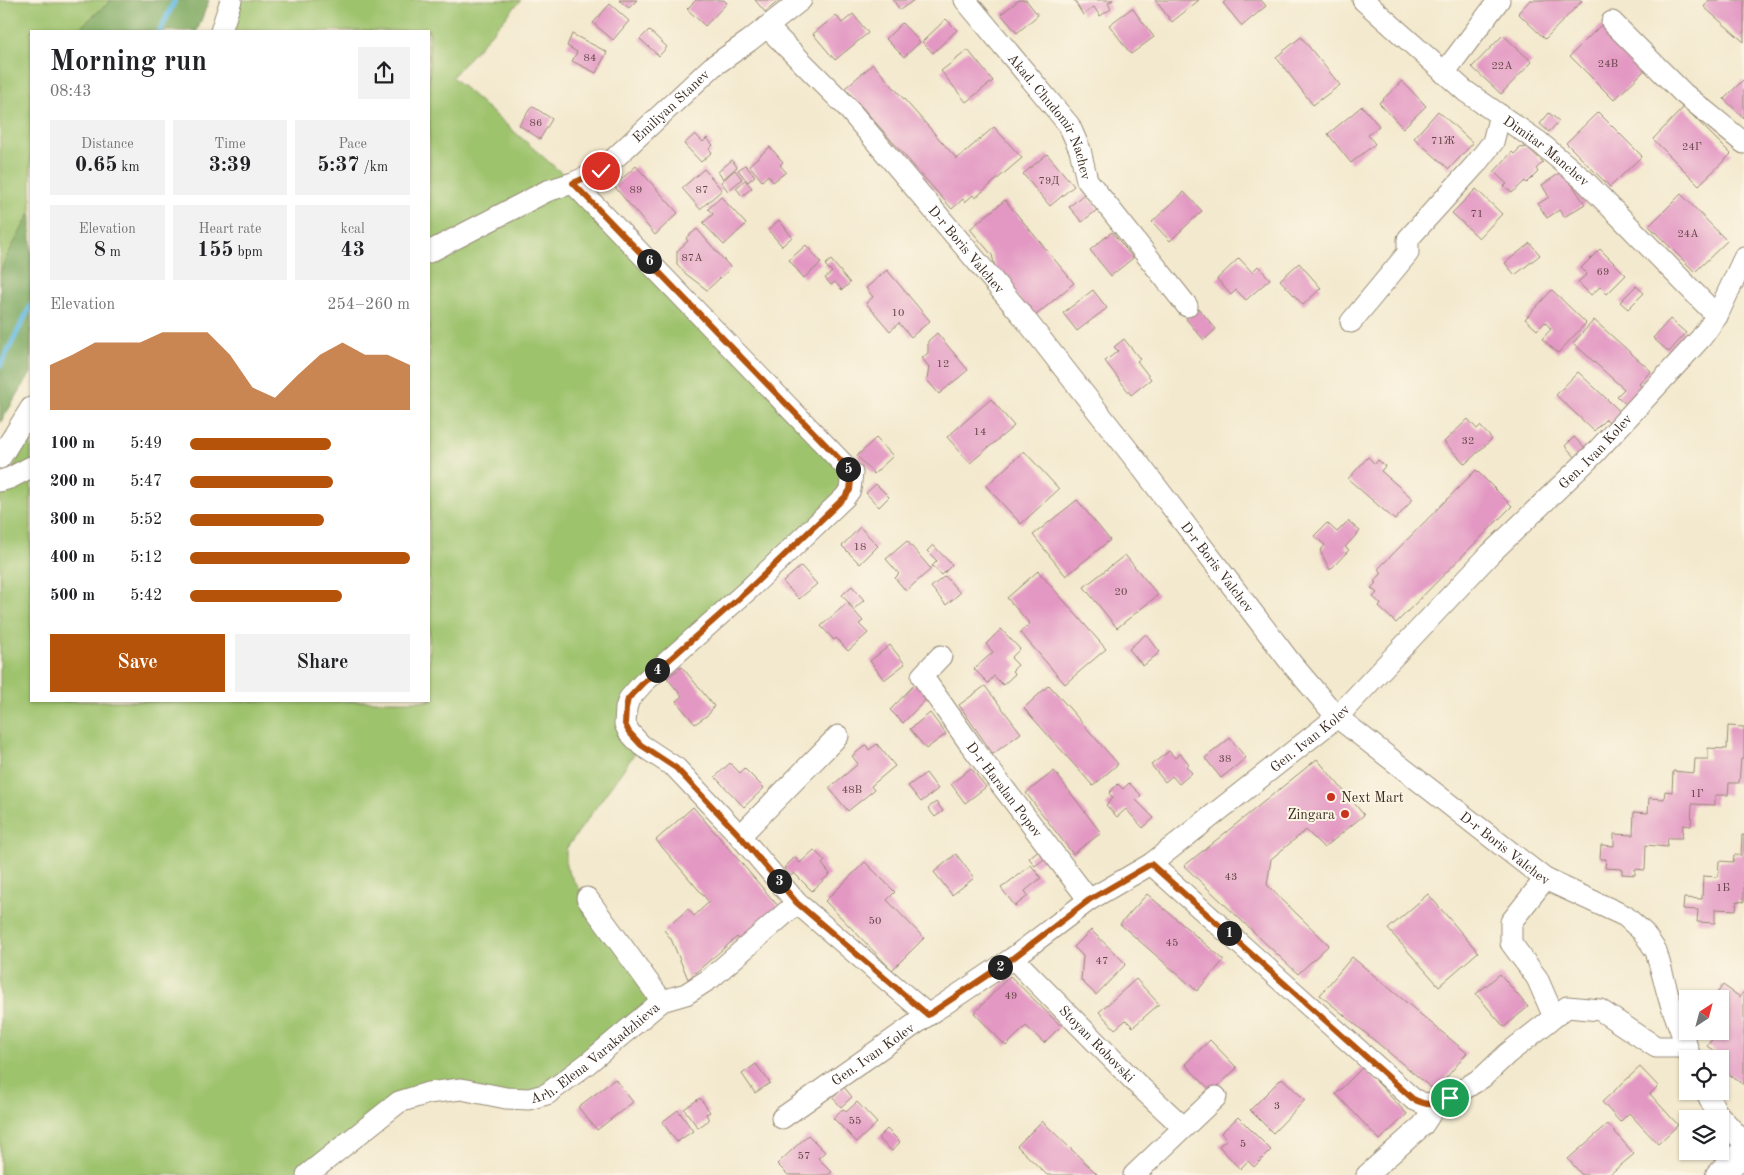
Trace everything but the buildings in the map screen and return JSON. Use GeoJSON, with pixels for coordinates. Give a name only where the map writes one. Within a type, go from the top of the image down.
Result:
{"type":"FeatureCollection","features":[{"type":"Feature","properties":{"kind":"main road"},"geometry":{"type":"LineString","coordinates":[[1719,1175],[1744,1152]]}},
{"type":"Feature","properties":{"kind":"street"},"geometry":{"type":"LineString","coordinates":[[221,30],[231,0]]}},
{"type":"Feature","properties":{"kind":"street","name":"Emiliyan Stanev"},"geometry":{"type":"LineString","coordinates":[[430,251],[547,191],[573,183],[601,171],[712,67],[800,0]]}},
{"type":"Feature","properties":{"kind":"street","name":"Akad. Chudomir Nachev"},"geometry":{"type":"LineString","coordinates":[[965,0],[1069,125],[1080,150],[1087,180],[1187,306]]}},
{"type":"Feature","properties":{"kind":"street","name":"Dimitar Manchev"},"geometry":{"type":"LineString","coordinates":[[1363,0],[1465,91],[1539,142],[1584,180],[1717,316]]}},
{"type":"Feature","properties":{"kind":"street"},"geometry":{"type":"LineString","coordinates":[[1444,72],[1499,0]]}},
{"type":"Feature","properties":{"kind":"street"},"geometry":{"type":"LineString","coordinates":[[1612,22],[1683,93],[1744,143]]}},
{"type":"Feature","properties":{"kind":"street","name":"D-r Boris Valchev"},"geometry":{"type":"LineString","coordinates":[[767,27],[846,106],[1022,315],[1140,464],[1291,664],[1337,717],[1545,879],[1625,916],[1643,932],[1656,951],[1669,998],[1688,1050]]}},
{"type":"Feature","properties":{"kind":"street"},"geometry":{"type":"LineString","coordinates":[[1351,322],[1408,253],[1408,239],[1493,142],[1500,115]]}},
{"type":"Feature","properties":{"kind":"street"},"geometry":{"type":"LineString","coordinates":[[573,183],[852,472],[850,490],[845,497],[748,590],[643,683],[628,699],[625,724],[629,732],[641,745],[676,768],[740,836],[797,903],[928,1015]]}},
{"type":"Feature","properties":{"kind":"street","name":"Gen. Ivan Kolev"},"geometry":{"type":"LineString","coordinates":[[782,1118],[928,1015],[1013,958],[1089,900],[1151,864],[1337,717],[1490,554],[1594,454],[1701,338],[1717,316],[1743,267]]}},
{"type":"Feature","properties":{"kind":"street"},"geometry":{"type":"LineString","coordinates":[[0,458],[30,410]]}},
{"type":"Feature","properties":{"kind":"street"},"geometry":{"type":"LineString","coordinates":[[0,481],[30,468]]}},
{"type":"Feature","properties":{"kind":"street","name":"D-r Haralan Popov"},"geometry":{"type":"LineString","coordinates":[[941,656],[922,676],[970,744],[1089,900]]}},
{"type":"Feature","properties":{"kind":"street"},"geometry":{"type":"LineString","coordinates":[[740,836],[838,736]]}},
{"type":"Feature","properties":{"kind":"street"},"geometry":{"type":"LineString","coordinates":[[1151,864],[1413,1099],[1429,1104],[1450,1098],[1483,1076],[1507,1054],[1567,1007],[1600,1010],[1656,1047],[1679,1051]]}},
{"type":"Feature","properties":{"kind":"street"},"geometry":{"type":"LineString","coordinates":[[1545,879],[1511,922],[1511,943],[1537,978],[1554,1017]]}},
{"type":"Feature","properties":{"kind":"street"},"geometry":{"type":"LineString","coordinates":[[587,898],[662,1001]]}},
{"type":"Feature","properties":{"kind":"street","name":"Arh. Elena Varakadzhieva"},"geometry":{"type":"LineString","coordinates":[[307,1175],[399,1102],[428,1092],[461,1089],[506,1098],[529,1099],[547,1094],[587,1064],[662,1001],[686,994],[711,978],[797,903]]}},
{"type":"Feature","properties":{"kind":"street","name":"Stoyan Robovski"},"geometry":{"type":"LineString","coordinates":[[1013,958],[1137,1084],[1183,1127]]}},
{"type":"Feature","properties":{"kind":"street"},"geometry":{"type":"LineString","coordinates":[[1134,1175],[1216,1097]]}},
{"type":"Feature","properties":{"kind":"street"},"geometry":{"type":"LineString","coordinates":[[1711,1100],[1717,1112],[1744,1143]]}},
{"type":"Feature","properties":{"kind":"street"},"geometry":{"type":"LineString","coordinates":[[1367,1175],[1423,1125],[1429,1104]]}},
{"type":"Feature","properties":{"kind":"green space"},"geometry":{"type":"Polygon","coordinates":[[[0,0],[112,0],[77,30],[30,30],[30,214],[6,258],[0,274],[0,0]]]}},
{"type":"Feature","properties":{"kind":"green space"},"geometry":{"type":"Polygon","coordinates":[[[112,0],[209,0],[197,30],[77,30],[112,0]]]}},
{"type":"Feature","properties":{"kind":"green space"},"geometry":{"type":"Polygon","coordinates":[[[242,0],[521,0],[452,77],[573,183],[852,482],[629,699],[641,745],[566,849],[566,867],[573,880],[662,1001],[547,1094],[428,1093],[307,1175],[0,1175],[0,491],[30,437],[30,702],[430,702],[430,30],[229,30],[242,0]]]}},
{"type":"Feature","properties":{"kind":"green space"},"geometry":{"type":"Polygon","coordinates":[[[30,214],[30,375],[0,423],[0,274],[6,258],[30,214]]]}},
{"type":"Feature","properties":{"kind":"waterway"},"geometry":{"type":"LineString","coordinates":[[160,30],[175,0]]}},
{"type":"Feature","properties":{"kind":"waterway"},"geometry":{"type":"LineString","coordinates":[[0,366],[30,307]]}},
{"type":"Feature","properties":{"kind":"place","name":"Next Mart"},"geometry":{"type":"Point","coordinates":[1331,797]}},
{"type":"Feature","properties":{"kind":"place","name":"Zingara"},"geometry":{"type":"Point","coordinates":[1345,814]}},
{"type":"Feature","properties":{"kind":"route"},"geometry":{"type":"LineString","coordinates":[[601,171],[573,183],[852,472],[850,490],[845,497],[748,590],[643,683],[628,699],[625,724],[629,732],[641,745],[676,768],[740,836],[797,903],[928,1015],[1013,958],[1089,900],[1151,864],[1413,1099],[1422,1103],[1436,1105],[1450,1098]]}}]}
